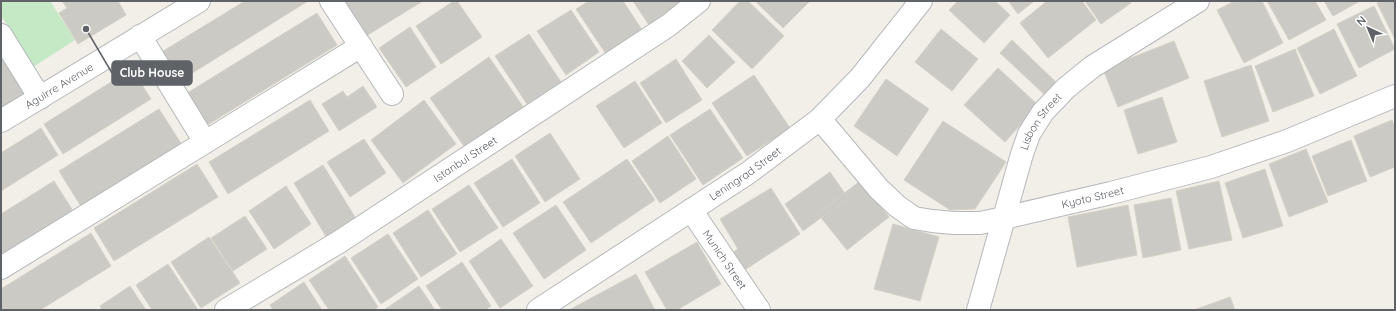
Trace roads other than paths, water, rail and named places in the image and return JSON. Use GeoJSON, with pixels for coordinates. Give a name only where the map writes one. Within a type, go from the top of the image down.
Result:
{"type":"FeatureCollection","features":[{"type":"Feature","properties":{"kind":"street","name":"Aguirre Avenue"},"geometry":{"type":"LineString","coordinates":[[1,121],[199,1]]}},
{"type":"Feature","properties":{"kind":"street"},"geometry":{"type":"LineString","coordinates":[[331,1],[392,94]]}},
{"type":"Feature","properties":{"kind":"street","name":"Istanbul Street"},"geometry":{"type":"LineString","coordinates":[[226,310],[346,237],[669,25],[699,1]]}},
{"type":"Feature","properties":{"kind":"street","name":"Leningrad Street"},"geometry":{"type":"LineString","coordinates":[[545,308],[748,173],[820,119],[860,78],[921,1]]}},
{"type":"Feature","properties":{"kind":"street","name":"Lisbon Street"},"geometry":{"type":"LineString","coordinates":[[978,310],[1024,148],[1029,134],[1043,112],[1066,88],[1092,67],[1198,1]]}},
{"type":"Feature","properties":{"kind":"street"},"geometry":{"type":"LineString","coordinates":[[1,35],[40,98]]}},
{"type":"Feature","properties":{"kind":"street"},"geometry":{"type":"LineString","coordinates":[[140,36],[205,142]]}},
{"type":"Feature","properties":{"kind":"street"},"geometry":{"type":"LineString","coordinates":[[1,268],[361,46]]}},
{"type":"Feature","properties":{"kind":"street","name":"Kyoto Street"},"geometry":{"type":"LineString","coordinates":[[820,119],[879,188],[897,206],[914,218],[954,223],[980,223],[1111,193],[1211,166],[1287,141],[1395,96]]}},
{"type":"Feature","properties":{"kind":"street","name":"Munich Street"},"geometry":{"type":"LineString","coordinates":[[691,210],[759,310]]}},
{"type":"Feature","properties":{"kind":"place","name":"Club House"},"geometry":{"type":"Point","coordinates":[86,29]}}]}
